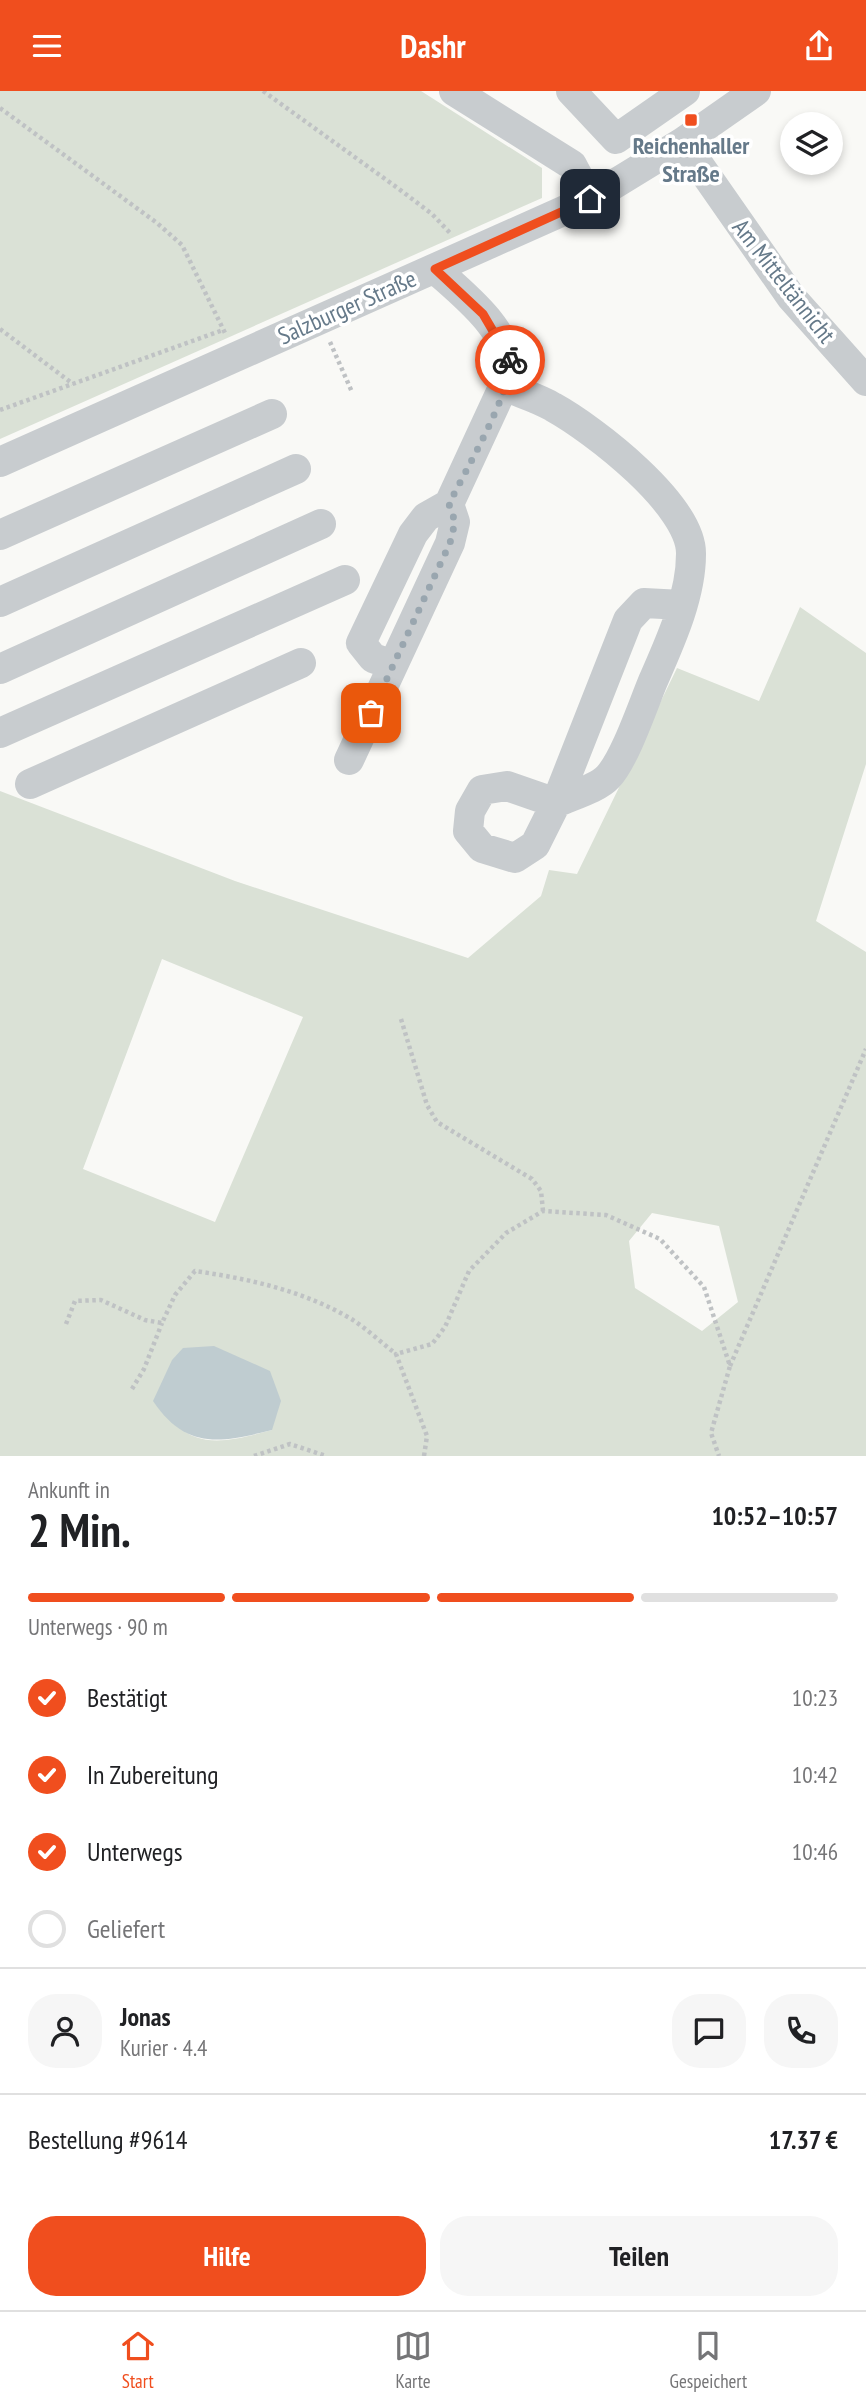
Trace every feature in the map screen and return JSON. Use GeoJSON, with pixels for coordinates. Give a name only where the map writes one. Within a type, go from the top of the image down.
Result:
{"type":"FeatureCollection","features":[{"type":"Feature","properties":{"kind":"street"},"geometry":{"type":"LineString","coordinates":[[454,91],[572,165],[590,199]]}},
{"type":"Feature","properties":{"kind":"street"},"geometry":{"type":"LineString","coordinates":[[571,91],[616,139],[685,91]]}},
{"type":"Feature","properties":{"kind":"street","name":"Salzburger Straße"},"geometry":{"type":"LineString","coordinates":[[0,462],[590,199],[683,142],[756,91]]}},
{"type":"Feature","properties":{"kind":"street","name":"Am Mitteltännicht"},"geometry":{"type":"LineString","coordinates":[[683,142],[791,297],[866,381]]}},
{"type":"Feature","properties":{"kind":"street"},"geometry":{"type":"LineString","coordinates":[[349,760],[450,543],[455,522],[449,504],[511,370],[510,355],[483,314],[435,269]]}},
{"type":"Feature","properties":{"kind":"street"},"geometry":{"type":"LineString","coordinates":[[504,386],[552,406],[628,463],[667,500],[682,524],[692,552],[682,605],[627,743],[608,778],[556,803],[628,620],[645,603],[682,605]]}},
{"type":"Feature","properties":{"kind":"street"},"geometry":{"type":"LineString","coordinates":[[0,535],[272,414]]}},
{"type":"Feature","properties":{"kind":"street"},"geometry":{"type":"LineString","coordinates":[[0,602],[296,469]]}},
{"type":"Feature","properties":{"kind":"street"},"geometry":{"type":"LineString","coordinates":[[0,669],[321,524]]}},
{"type":"Feature","properties":{"kind":"street"},"geometry":{"type":"LineString","coordinates":[[0,733],[345,580]]}},
{"type":"Feature","properties":{"kind":"street"},"geometry":{"type":"LineString","coordinates":[[30,784],[230,698],[301,663]]}},
{"type":"Feature","properties":{"kind":"path"},"geometry":{"type":"LineString","coordinates":[[262,91],[432,214],[455,243]]}},
{"type":"Feature","properties":{"kind":"path"},"geometry":{"type":"LineString","coordinates":[[0,108],[157,223],[183,246],[229,342]]}},
{"type":"Feature","properties":{"kind":"path"},"geometry":{"type":"LineString","coordinates":[[0,329],[73,384]]}},
{"type":"Feature","properties":{"kind":"path"},"geometry":{"type":"LineString","coordinates":[[0,410],[223,330]]}},
{"type":"Feature","properties":{"kind":"path"},"geometry":{"type":"LineString","coordinates":[[327,336],[352,392]]}},
{"type":"Feature","properties":{"kind":"path"},"geometry":{"type":"LineString","coordinates":[[401,1019],[427,1105],[437,1122],[532,1179],[541,1191],[543,1211]]}},
{"type":"Feature","properties":{"kind":"path"},"geometry":{"type":"LineString","coordinates":[[719,1456],[711,1433],[730,1366],[866,1049]]}},
{"type":"Feature","properties":{"kind":"path"},"geometry":{"type":"LineString","coordinates":[[396,1354],[432,1344],[445,1327],[469,1271],[506,1233],[543,1211],[606,1215],[660,1239],[704,1287],[730,1366]]}},
{"type":"Feature","properties":{"kind":"path"},"geometry":{"type":"LineString","coordinates":[[132,1389],[175,1295],[195,1271],[303,1294],[355,1321],[396,1354],[427,1436],[425,1456]]}},
{"type":"Feature","properties":{"kind":"path"},"geometry":{"type":"LineString","coordinates":[[66,1324],[75,1301],[101,1300],[145,1320],[162,1323]]}},
{"type":"Feature","properties":{"kind":"path"},"geometry":{"type":"LineString","coordinates":[[254,1456],[290,1444],[326,1456]]}},
{"type":"Feature","properties":{"kind":"shaded area"},"geometry":{"type":"Polygon","coordinates":[[[0,91],[421,91],[542,168],[542,198],[0,439],[0,91]]]}},
{"type":"Feature","properties":{"kind":"shaded area"},"geometry":{"type":"Polygon","coordinates":[[[800,607],[866,653],[866,764],[816,921],[866,952],[866,1456],[0,1456],[0,791],[235,881],[468,958],[541,896],[549,870],[577,874],[677,668],[759,701],[800,607]],[[162,959],[83,1169],[215,1222],[303,1017],[162,959]],[[652,1213],[629,1241],[635,1288],[702,1331],[738,1302],[719,1226],[652,1213]],[[177,1425],[198,1438],[222,1440],[272,1430],[177,1425]]]}},
{"type":"Feature","properties":{"kind":"shaded area"},"geometry":{"type":"Polygon","coordinates":[[[214,1346],[270,1371],[281,1401],[272,1430],[236,1438],[205,1439],[178,1428],[153,1401],[172,1360],[183,1348],[214,1346]]]}},
{"type":"Feature","properties":{"kind":"way so far"},"geometry":{"type":"LineString","coordinates":[[371,713],[450,543],[455,522],[449,504],[495,410],[511,370],[510,360]]}},
{"type":"Feature","properties":{"kind":"place","name":"Reichenhaller Straße"},"geometry":{"type":"Point","coordinates":[691,120]}},
{"type":"Feature","properties":{"kind":"route"},"geometry":{"type":"LineString","coordinates":[[510,360],[510,355],[483,314],[435,269],[590,199]]}}]}
